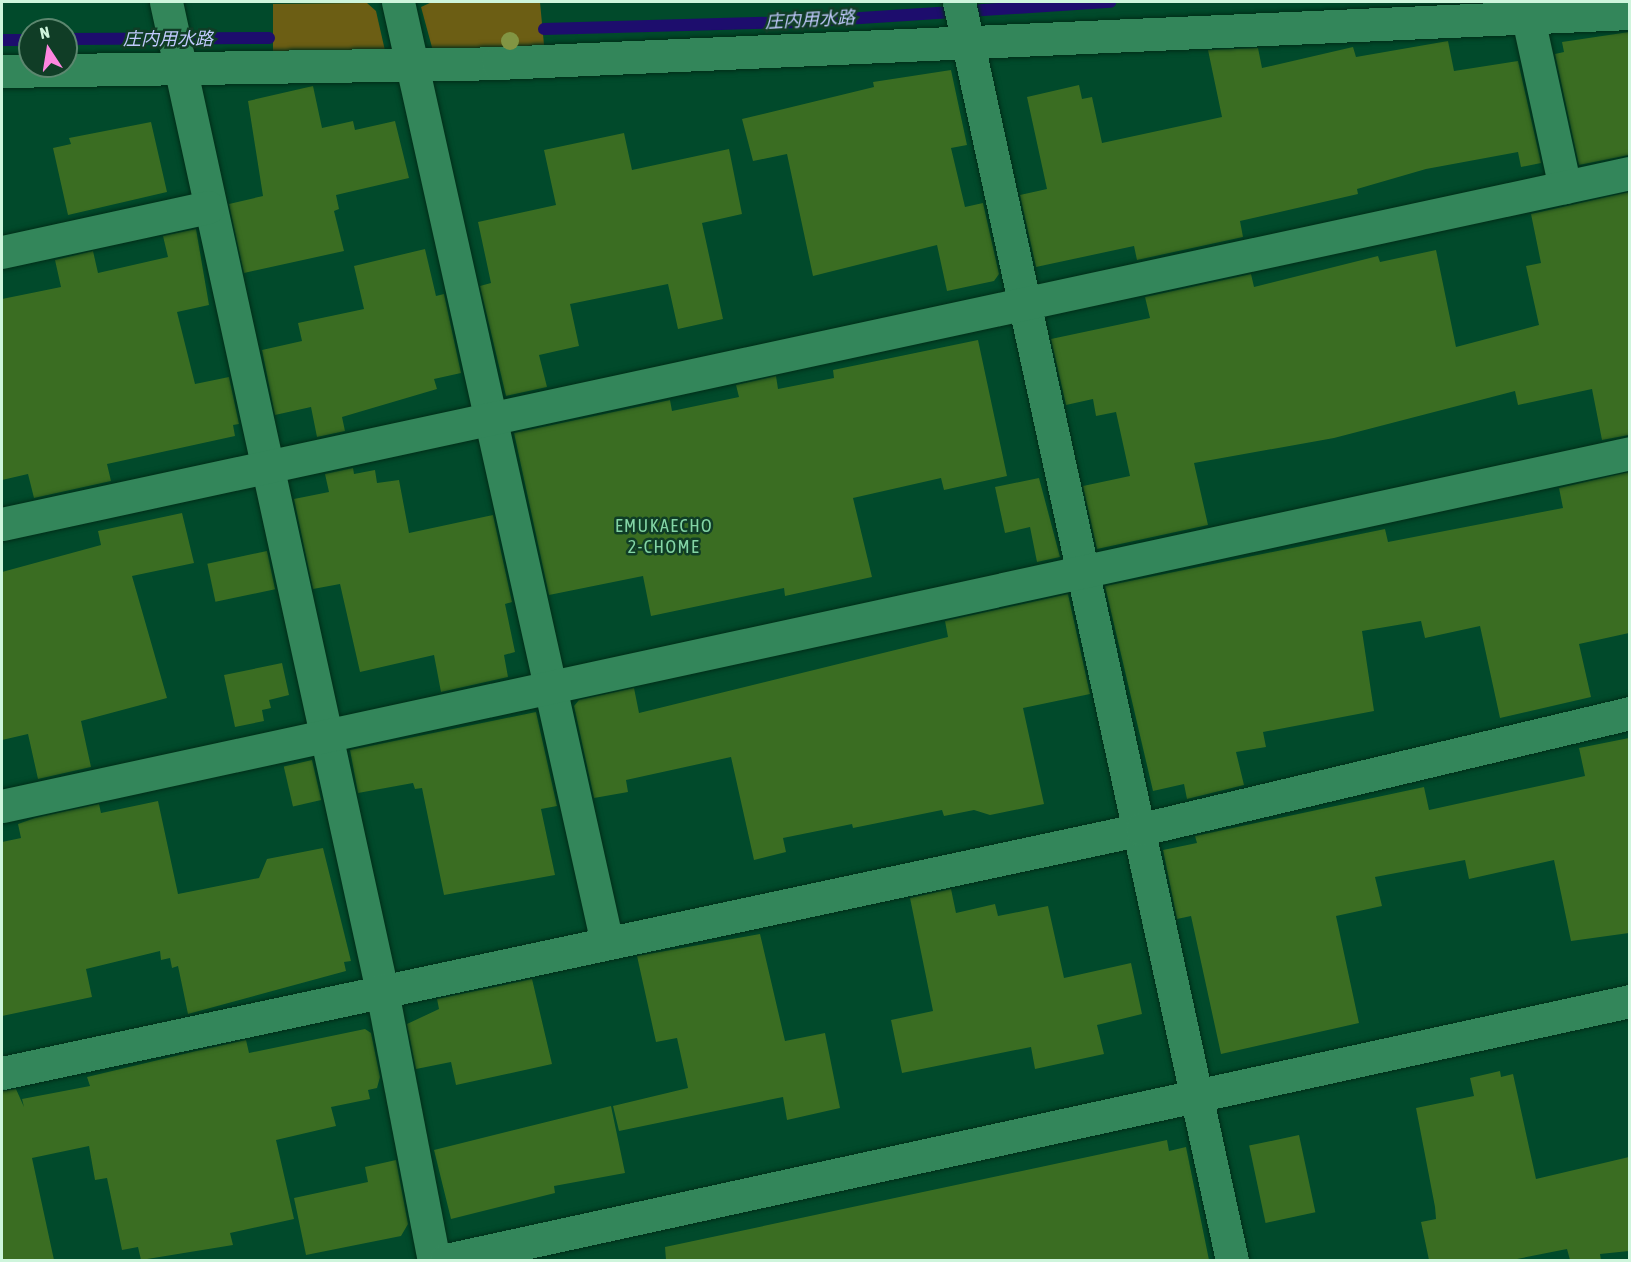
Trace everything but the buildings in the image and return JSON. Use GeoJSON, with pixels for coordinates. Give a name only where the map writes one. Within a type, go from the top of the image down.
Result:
{"type":"FeatureCollection","features":[{"type":"Feature","properties":{"kind":"street"},"geometry":{"type":"LineString","coordinates":[[166,2],[208,207],[382,991],[434,1260]]}},
{"type":"Feature","properties":{"kind":"street"},"geometry":{"type":"LineString","coordinates":[[398,2],[493,418],[607,943]]}},
{"type":"Feature","properties":{"kind":"street"},"geometry":{"type":"LineString","coordinates":[[959,2],[965,39],[1023,304],[1142,829],[1194,1100],[1232,1260]]}},
{"type":"Feature","properties":{"kind":"street"},"geometry":{"type":"LineString","coordinates":[[2,71],[412,65],[965,39],[1629,13]]}},
{"type":"Feature","properties":{"kind":"street"},"geometry":{"type":"LineString","coordinates":[[1528,18],[1565,187]]}},
{"type":"Feature","properties":{"kind":"street"},"geometry":{"type":"LineString","coordinates":[[2,524],[1629,173]]}},
{"type":"Feature","properties":{"kind":"street"},"geometry":{"type":"LineString","coordinates":[[2,252],[208,207]]}},
{"type":"Feature","properties":{"kind":"street"},"geometry":{"type":"LineString","coordinates":[[2,806],[1083,569],[1629,453]]}},
{"type":"Feature","properties":{"kind":"street"},"geometry":{"type":"LineString","coordinates":[[2,1072],[1142,829],[1629,713]]}},
{"type":"Feature","properties":{"kind":"street"},"geometry":{"type":"LineString","coordinates":[[446,1260],[1194,1100],[1629,1001]]}},
{"type":"Feature","properties":{"kind":"shaded area"},"geometry":{"type":"Polygon","coordinates":[[[432,2],[540,2],[544,45],[433,51],[421,7],[432,2]]]}},
{"type":"Feature","properties":{"kind":"shaded area"},"geometry":{"type":"Polygon","coordinates":[[[367,3],[376,11],[386,55],[273,55],[273,4],[367,3]]]}},
{"type":"Feature","properties":{"kind":"waterway","name":"庄内用水路"},"geometry":{"type":"LineString","coordinates":[[544,29],[799,22],[1110,2]]}},
{"type":"Feature","properties":{"kind":"waterway","name":"庄内用水路"},"geometry":{"type":"LineString","coordinates":[[78,39],[269,38]]}},
{"type":"Feature","properties":{"kind":"waterway","name":"庄内用水路"},"geometry":{"type":"LineString","coordinates":[[2,40],[18,40]]}},
{"type":"Feature","properties":{"kind":"district","name":"EMUKAECHO 2-CHOME"},"geometry":{"type":"Point","coordinates":[664,537]}}]}
